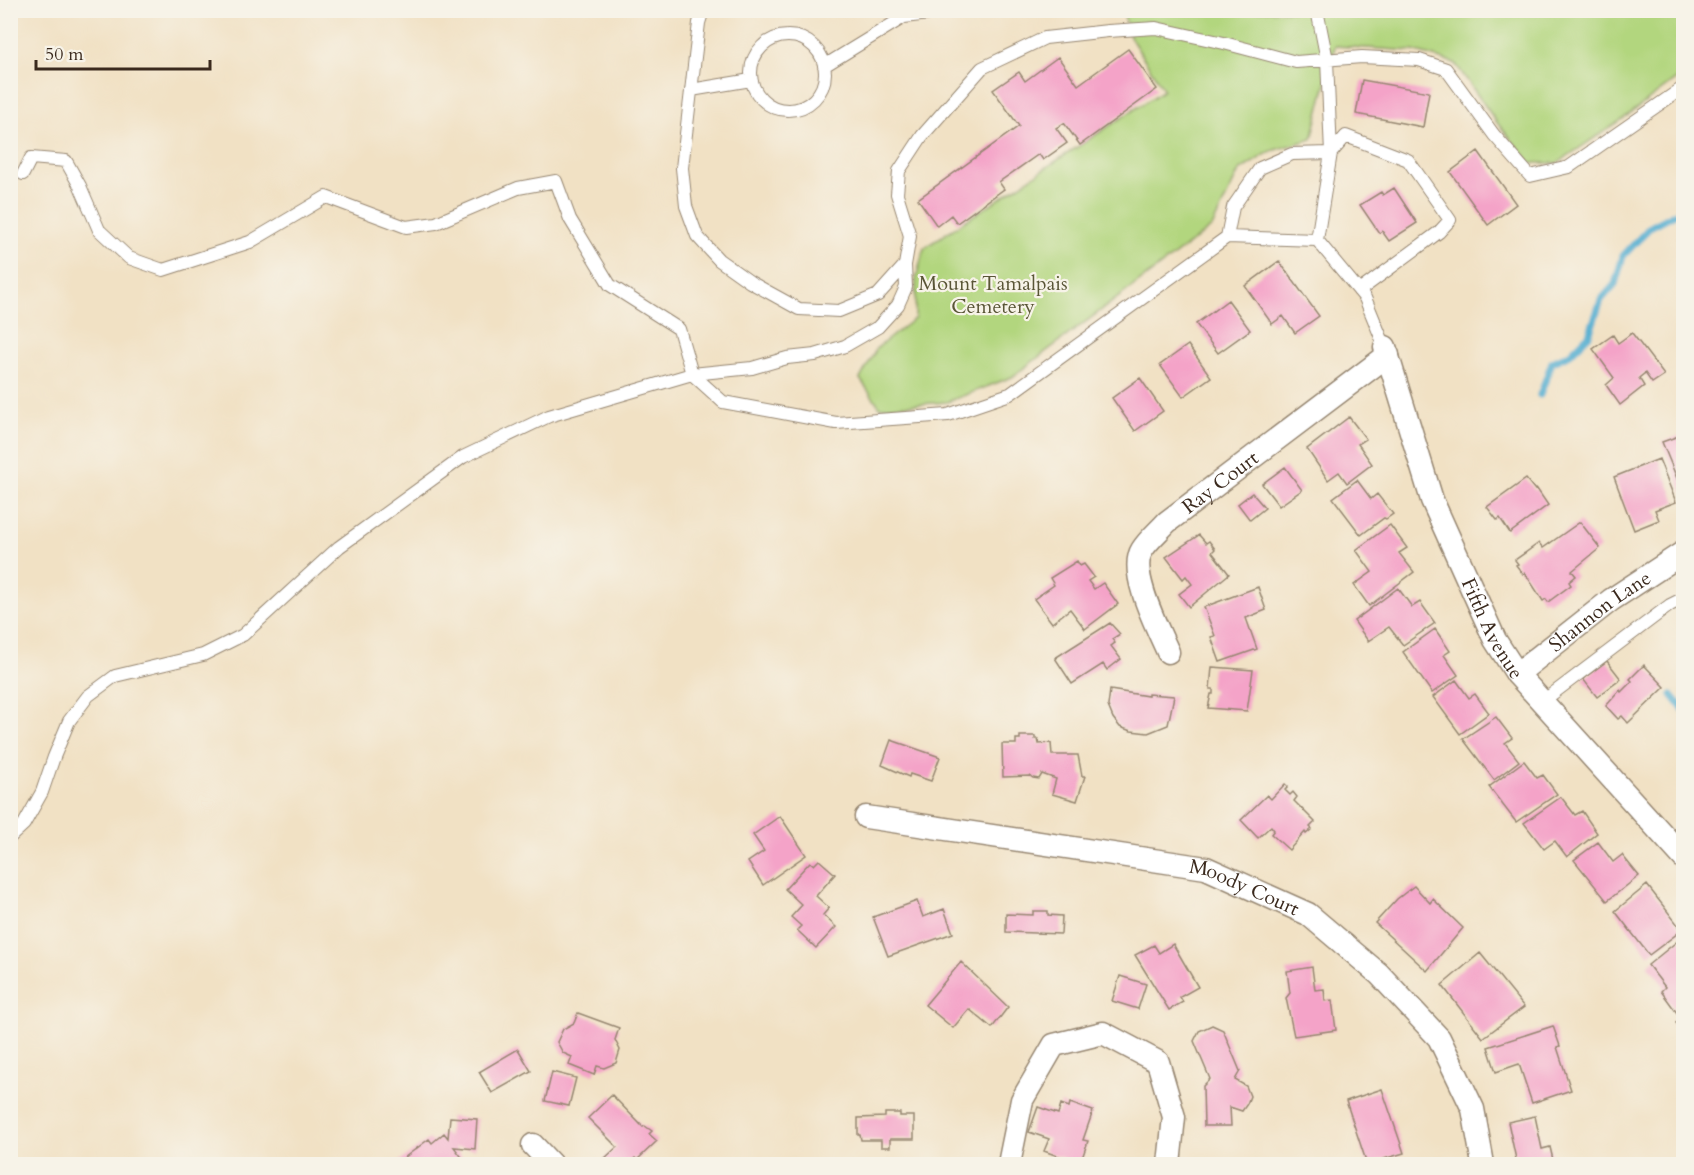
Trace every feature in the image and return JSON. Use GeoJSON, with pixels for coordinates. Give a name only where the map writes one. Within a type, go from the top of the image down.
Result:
{"type":"FeatureCollection","features":[{"type":"Feature","properties":{"kind":"street","name":"Ray Court"},"geometry":{"type":"LineString","coordinates":[[1168,652],[1138,578],[1137,561],[1142,550],[1167,522],[1386,351]]}},
{"type":"Feature","properties":{"kind":"street","name":"Fifth Avenue"},"geometry":{"type":"LineString","coordinates":[[1386,351],[1432,500],[1495,640],[1517,674],[1544,701],[1683,858]]}},
{"type":"Feature","properties":{"kind":"street","name":"Shannon Lane"},"geometry":{"type":"LineString","coordinates":[[1517,674],[1611,600],[1683,552]]}},
{"type":"Feature","properties":{"kind":"street","name":"Moody Court"},"geometry":{"type":"LineString","coordinates":[[866,817],[1206,868],[1308,914],[1379,974],[1439,1038],[1473,1109],[1483,1164]]}},
{"type":"Feature","properties":{"kind":"street"},"geometry":{"type":"LineString","coordinates":[[1009,1164],[1022,1100],[1054,1044],[1103,1033],[1158,1062],[1174,1117],[1169,1164]]}},
{"type":"Feature","properties":{"kind":"street"},"geometry":{"type":"LineString","coordinates":[[532,1145],[551,1164]]}},
{"type":"Feature","properties":{"kind":"lane"},"geometry":{"type":"LineString","coordinates":[[703,10],[699,22],[682,168],[687,206],[697,236],[719,260],[750,282],[799,309],[838,311],[878,295],[905,265]]}},
{"type":"Feature","properties":{"kind":"lane"},"geometry":{"type":"LineString","coordinates":[[824,66],[904,17],[963,10]]}},
{"type":"Feature","properties":{"kind":"lane"},"geometry":{"type":"LineString","coordinates":[[1317,10],[1327,60],[1332,153],[1317,240]]}},
{"type":"Feature","properties":{"kind":"lane"},"geometry":{"type":"LineString","coordinates":[[10,837],[24,824],[42,792],[69,721],[88,696],[115,676],[203,655],[243,635],[339,547],[463,458],[549,416],[692,374],[752,368],[787,358],[815,355],[845,346],[878,327],[898,305],[906,287],[905,265],[910,236],[897,194],[899,171],[922,136],[982,68],[1045,38],[1156,28],[1296,62],[1362,57],[1419,60],[1446,69],[1494,135],[1530,176],[1569,167],[1683,87]]}},
{"type":"Feature","properties":{"kind":"lane"},"geometry":{"type":"LineString","coordinates":[[793,37],[811,44],[819,54],[824,66],[825,77],[822,88],[806,106],[795,110],[772,107],[755,91],[751,80],[751,68],[755,56],[763,45],[774,38],[793,37]]}},
{"type":"Feature","properties":{"kind":"lane"},"geometry":{"type":"LineString","coordinates":[[691,90],[751,80]]}},
{"type":"Feature","properties":{"kind":"lane"},"geometry":{"type":"LineString","coordinates":[[1227,237],[1233,207],[1260,168],[1292,154],[1332,153],[1346,136],[1408,160],[1450,220],[1439,232],[1359,291]]}},
{"type":"Feature","properties":{"kind":"lane"},"geometry":{"type":"LineString","coordinates":[[22,174],[31,159],[66,161],[80,186],[99,230],[129,258],[163,270],[250,242],[326,197],[406,227],[436,223],[518,188],[556,182],[570,219],[610,285],[679,329],[692,374],[723,402],[836,423],[948,415],[1010,394],[1227,237],[1317,240],[1365,298],[1386,351]]}},
{"type":"Feature","properties":{"kind":"lane"},"geometry":{"type":"LineString","coordinates":[[1544,701],[1670,605],[1683,598]]}},
{"type":"Feature","properties":{"kind":"green space","name":"Mount Tamalpais Cemetery"},"geometry":{"type":"Polygon","coordinates":[[[1123,11],[1683,11],[1683,74],[1620,121],[1557,163],[1531,163],[1498,124],[1455,63],[1413,51],[1335,46],[1312,139],[1271,151],[1239,171],[1212,227],[1012,377],[947,402],[880,407],[860,379],[877,348],[915,318],[916,279],[924,248],[1164,90],[1130,37],[1123,11]]]}},
{"type":"Feature","properties":{"kind":"building"},"geometry":{"type":"Polygon","coordinates":[[[1128,49],[1157,89],[1080,145],[1064,123],[1056,128],[1067,143],[1043,160],[1039,154],[999,182],[1004,189],[957,223],[951,215],[937,226],[918,199],[1019,126],[993,90],[1019,72],[1025,81],[1058,57],[1078,85],[1128,49]]]}},
{"type":"Feature","properties":{"kind":"building"},"geometry":{"type":"Polygon","coordinates":[[[1362,80],[1429,92],[1423,127],[1356,114],[1362,80]]]}},
{"type":"Feature","properties":{"kind":"building"},"geometry":{"type":"Polygon","coordinates":[[[1478,151],[1516,204],[1488,225],[1450,172],[1478,151]]]}},
{"type":"Feature","properties":{"kind":"building"},"geometry":{"type":"Polygon","coordinates":[[[1394,188],[1417,223],[1389,241],[1382,231],[1379,233],[1360,205],[1381,192],[1383,195],[1394,188]]]}},
{"type":"Feature","properties":{"kind":"building"},"geometry":{"type":"Polygon","coordinates":[[[1279,261],[1319,316],[1295,333],[1283,316],[1272,324],[1245,286],[1279,261]]]}},
{"type":"Feature","properties":{"kind":"building"},"geometry":{"type":"Polygon","coordinates":[[[1228,300],[1250,330],[1218,353],[1196,324],[1228,300]]]}},
{"type":"Feature","properties":{"kind":"building"},"geometry":{"type":"Polygon","coordinates":[[[1632,333],[1664,375],[1652,383],[1645,373],[1639,378],[1644,386],[1620,405],[1606,385],[1614,378],[1593,349],[1613,335],[1618,343],[1632,333]]]}},
{"type":"Feature","properties":{"kind":"building"},"geometry":{"type":"Polygon","coordinates":[[[1188,345],[1211,377],[1183,397],[1160,365],[1188,345]]]}},
{"type":"Feature","properties":{"kind":"building"},"geometry":{"type":"Polygon","coordinates":[[[1140,378],[1163,411],[1135,431],[1112,398],[1140,378]]]}},
{"type":"Feature","properties":{"kind":"building"},"geometry":{"type":"Polygon","coordinates":[[[1349,417],[1366,439],[1358,444],[1372,464],[1347,483],[1339,472],[1328,480],[1307,449],[1349,417]]]}},
{"type":"Feature","properties":{"kind":"building"},"geometry":{"type":"Polygon","coordinates":[[[1684,434],[1684,493],[1683,493],[1662,442],[1684,434]]]}},
{"type":"Feature","properties":{"kind":"building"},"geometry":{"type":"Polygon","coordinates":[[[1659,459],[1676,502],[1655,510],[1659,520],[1634,530],[1614,477],[1659,459]]]}},
{"type":"Feature","properties":{"kind":"building"},"geometry":{"type":"Polygon","coordinates":[[[1285,467],[1302,490],[1279,506],[1262,484],[1285,467]]]}},
{"type":"Feature","properties":{"kind":"building"},"geometry":{"type":"Polygon","coordinates":[[[1526,479],[1535,490],[1537,489],[1548,505],[1510,533],[1500,518],[1497,520],[1487,507],[1526,479]]]}},
{"type":"Feature","properties":{"kind":"building"},"geometry":{"type":"Polygon","coordinates":[[[1357,480],[1371,499],[1377,494],[1393,514],[1361,535],[1333,498],[1357,480]]]}},
{"type":"Feature","properties":{"kind":"building"},"geometry":{"type":"Polygon","coordinates":[[[1252,493],[1265,508],[1250,520],[1238,504],[1252,493]]]}},
{"type":"Feature","properties":{"kind":"building"},"geometry":{"type":"Polygon","coordinates":[[[1580,522],[1600,548],[1572,571],[1576,576],[1569,582],[1571,585],[1548,602],[1546,599],[1543,601],[1525,573],[1523,574],[1516,565],[1518,564],[1515,560],[1539,543],[1543,548],[1580,522]]]}},
{"type":"Feature","properties":{"kind":"building"},"geometry":{"type":"Polygon","coordinates":[[[1390,525],[1407,548],[1399,553],[1414,572],[1369,606],[1354,585],[1372,572],[1356,550],[1390,525]]]}},
{"type":"Feature","properties":{"kind":"building"},"geometry":{"type":"Polygon","coordinates":[[[1199,535],[1206,543],[1209,541],[1215,549],[1212,552],[1229,574],[1189,607],[1179,594],[1192,584],[1186,576],[1183,579],[1166,557],[1199,535]]]}},
{"type":"Feature","properties":{"kind":"building"},"geometry":{"type":"Polygon","coordinates":[[[1077,561],[1080,566],[1084,564],[1094,577],[1088,581],[1094,589],[1103,583],[1118,604],[1085,629],[1070,609],[1052,623],[1034,599],[1054,585],[1050,578],[1077,561]]]}},
{"type":"Feature","properties":{"kind":"building"},"geometry":{"type":"Polygon","coordinates":[[[1258,587],[1266,610],[1246,618],[1257,649],[1220,662],[1211,637],[1215,636],[1204,607],[1258,587]]]}},
{"type":"Feature","properties":{"kind":"building"},"geometry":{"type":"Polygon","coordinates":[[[1398,588],[1412,607],[1420,602],[1435,623],[1403,645],[1389,627],[1368,641],[1354,621],[1398,588]]]}},
{"type":"Feature","properties":{"kind":"building"},"geometry":{"type":"Polygon","coordinates":[[[1110,623],[1120,634],[1112,639],[1115,643],[1111,646],[1121,659],[1107,670],[1103,664],[1072,684],[1055,658],[1110,623]]]}},
{"type":"Feature","properties":{"kind":"building"},"geometry":{"type":"Polygon","coordinates":[[[1435,629],[1450,651],[1444,655],[1458,675],[1432,693],[1403,652],[1435,629]]]}},
{"type":"Feature","properties":{"kind":"building"},"geometry":{"type":"Polygon","coordinates":[[[1607,661],[1621,679],[1597,697],[1583,679],[1607,661]]]}},
{"type":"Feature","properties":{"kind":"building"},"geometry":{"type":"Polygon","coordinates":[[[1644,665],[1665,687],[1628,723],[1622,716],[1618,719],[1606,706],[1620,690],[1621,692],[1632,681],[1630,679],[1644,665]]]}},
{"type":"Feature","properties":{"kind":"building"},"geometry":{"type":"Polygon","coordinates":[[[1212,667],[1253,670],[1247,711],[1208,708],[1211,694],[1213,694],[1213,689],[1210,689],[1212,667]]]}},
{"type":"Feature","properties":{"kind":"building"},"geometry":{"type":"Polygon","coordinates":[[[1456,680],[1469,698],[1475,694],[1489,713],[1460,734],[1433,697],[1456,680]]]}},
{"type":"Feature","properties":{"kind":"building"},"geometry":{"type":"Polygon","coordinates":[[[1110,690],[1148,696],[1148,694],[1174,696],[1168,725],[1148,733],[1120,727],[1108,706],[1110,690]]]}},
{"type":"Feature","properties":{"kind":"building"},"geometry":{"type":"Polygon","coordinates":[[[1496,717],[1512,738],[1505,743],[1519,761],[1494,780],[1463,739],[1496,717]]]}},
{"type":"Feature","properties":{"kind":"building"},"geometry":{"type":"Polygon","coordinates":[[[1020,736],[1035,736],[1039,744],[1051,743],[1052,755],[1078,755],[1082,776],[1085,776],[1077,801],[1052,794],[1056,779],[1042,774],[1039,779],[1030,776],[1003,777],[1002,744],[1016,744],[1016,739],[1020,739],[1020,736]]]}},
{"type":"Feature","properties":{"kind":"building"},"geometry":{"type":"Polygon","coordinates":[[[891,740],[940,757],[931,781],[910,774],[909,777],[882,765],[891,740]]]}},
{"type":"Feature","properties":{"kind":"building"},"geometry":{"type":"Polygon","coordinates":[[[1524,761],[1537,778],[1543,775],[1557,794],[1516,822],[1489,787],[1524,761]]]}},
{"type":"Feature","properties":{"kind":"building"},"geometry":{"type":"Polygon","coordinates":[[[1285,784],[1288,787],[1285,790],[1290,795],[1293,792],[1297,797],[1294,801],[1315,822],[1310,827],[1312,829],[1306,834],[1305,832],[1289,850],[1271,834],[1274,830],[1271,826],[1258,838],[1241,820],[1267,795],[1271,799],[1285,784]]]}},
{"type":"Feature","properties":{"kind":"building"},"geometry":{"type":"Polygon","coordinates":[[[1561,797],[1575,815],[1582,811],[1597,833],[1567,857],[1555,841],[1544,849],[1524,823],[1561,797]]]}},
{"type":"Feature","properties":{"kind":"building"},"geometry":{"type":"Polygon","coordinates":[[[780,816],[806,855],[763,885],[748,862],[764,851],[753,835],[780,816]]]}},
{"type":"Feature","properties":{"kind":"building"},"geometry":{"type":"Polygon","coordinates":[[[1598,842],[1613,862],[1622,855],[1639,876],[1607,901],[1574,860],[1598,842]]]}},
{"type":"Feature","properties":{"kind":"building"},"geometry":{"type":"Polygon","coordinates":[[[819,860],[835,874],[816,896],[829,908],[823,915],[836,927],[816,948],[797,930],[801,926],[791,917],[802,905],[785,889],[810,862],[814,865],[819,860]]]}},
{"type":"Feature","properties":{"kind":"building"},"geometry":{"type":"Polygon","coordinates":[[[1647,885],[1682,930],[1649,955],[1615,911],[1647,885]]]}},
{"type":"Feature","properties":{"kind":"building"},"geometry":{"type":"Polygon","coordinates":[[[1414,886],[1430,903],[1433,899],[1463,928],[1427,971],[1375,923],[1397,899],[1414,886]]]}},
{"type":"Feature","properties":{"kind":"building"},"geometry":{"type":"Polygon","coordinates":[[[917,901],[923,917],[944,909],[953,933],[888,956],[873,917],[917,901]]]}},
{"type":"Feature","properties":{"kind":"building"},"geometry":{"type":"Polygon","coordinates":[[[1033,911],[1048,911],[1048,915],[1062,916],[1061,934],[1006,932],[1006,914],[1033,915],[1033,911]]]}},
{"type":"Feature","properties":{"kind":"building"},"geometry":{"type":"Polygon","coordinates":[[[1680,939],[1684,944],[1684,1008],[1677,1013],[1661,991],[1665,987],[1648,965],[1680,939]]]}},
{"type":"Feature","properties":{"kind":"building"},"geometry":{"type":"Polygon","coordinates":[[[1173,944],[1198,987],[1180,997],[1183,1002],[1169,1010],[1135,955],[1154,945],[1159,953],[1173,944]]]}},
{"type":"Feature","properties":{"kind":"building"},"geometry":{"type":"Polygon","coordinates":[[[1480,953],[1524,1007],[1483,1038],[1442,985],[1480,953]]]}},
{"type":"Feature","properties":{"kind":"building"},"geometry":{"type":"Polygon","coordinates":[[[961,962],[1008,1007],[992,1028],[969,1009],[953,1028],[925,1005],[961,962]]]}},
{"type":"Feature","properties":{"kind":"building"},"geometry":{"type":"Polygon","coordinates":[[[1312,967],[1315,990],[1324,989],[1325,1001],[1332,1000],[1336,1030],[1294,1036],[1286,998],[1290,993],[1287,971],[1312,967]]]}},
{"type":"Feature","properties":{"kind":"building"},"geometry":{"type":"Polygon","coordinates":[[[1120,976],[1146,984],[1138,1009],[1112,1001],[1120,976]]]}},
{"type":"Feature","properties":{"kind":"building"},"geometry":{"type":"Polygon","coordinates":[[[578,1013],[619,1028],[615,1040],[620,1050],[616,1063],[604,1068],[597,1066],[594,1075],[569,1065],[572,1057],[563,1053],[557,1042],[563,1029],[574,1023],[578,1013]]]}},
{"type":"Feature","properties":{"kind":"building"},"geometry":{"type":"Polygon","coordinates":[[[1684,1017],[1684,1033],[1676,1023],[1684,1017]]]}},
{"type":"Feature","properties":{"kind":"building"},"geometry":{"type":"Polygon","coordinates":[[[1212,1025],[1223,1030],[1240,1071],[1235,1080],[1246,1086],[1250,1096],[1242,1111],[1230,1107],[1231,1126],[1204,1126],[1203,1086],[1210,1079],[1194,1041],[1199,1031],[1212,1025]]]}},
{"type":"Feature","properties":{"kind":"building"},"geometry":{"type":"Polygon","coordinates":[[[1553,1026],[1560,1046],[1557,1047],[1571,1090],[1532,1103],[1519,1064],[1496,1072],[1488,1047],[1553,1026]]]}},
{"type":"Feature","properties":{"kind":"building"},"geometry":{"type":"Polygon","coordinates":[[[518,1049],[531,1071],[492,1093],[479,1072],[518,1049]]]}},
{"type":"Feature","properties":{"kind":"building"},"geometry":{"type":"Polygon","coordinates":[[[552,1072],[576,1078],[569,1106],[545,1101],[552,1072]]]}},
{"type":"Feature","properties":{"kind":"building"},"geometry":{"type":"Polygon","coordinates":[[[1382,1089],[1404,1153],[1367,1164],[1346,1101],[1382,1089]]]}},
{"type":"Feature","properties":{"kind":"building"},"geometry":{"type":"Polygon","coordinates":[[[612,1095],[643,1127],[652,1131],[649,1134],[657,1141],[637,1160],[635,1158],[628,1164],[609,1164],[604,1159],[617,1147],[588,1118],[612,1095]]]}},
{"type":"Feature","properties":{"kind":"building"},"geometry":{"type":"Polygon","coordinates":[[[1070,1103],[1093,1111],[1083,1140],[1088,1141],[1080,1164],[1044,1151],[1049,1139],[1029,1132],[1038,1107],[1058,1114],[1061,1104],[1069,1107],[1070,1103]]]}},
{"type":"Feature","properties":{"kind":"building"},"geometry":{"type":"Polygon","coordinates":[[[885,1113],[914,1116],[914,1139],[890,1139],[890,1147],[881,1147],[881,1140],[861,1140],[858,1135],[858,1118],[885,1117],[885,1113]]]}},
{"type":"Feature","properties":{"kind":"building"},"geometry":{"type":"Polygon","coordinates":[[[1535,1116],[1542,1149],[1550,1147],[1554,1164],[1517,1164],[1508,1122],[1535,1116]]]}},
{"type":"Feature","properties":{"kind":"building"},"geometry":{"type":"Polygon","coordinates":[[[450,1117],[477,1119],[475,1149],[454,1147],[464,1160],[458,1164],[396,1164],[429,1139],[432,1143],[444,1133],[448,1138],[450,1117]]]}},
{"type":"Feature","properties":{"kind":"waterway"},"geometry":{"type":"LineString","coordinates":[[1540,395],[1552,362],[1570,354],[1589,335],[1601,300],[1615,284],[1623,256],[1650,227],[1684,209]]}},
{"type":"Feature","properties":{"kind":"waterway"},"geometry":{"type":"LineString","coordinates":[[1672,695],[1684,710]]}}]}
